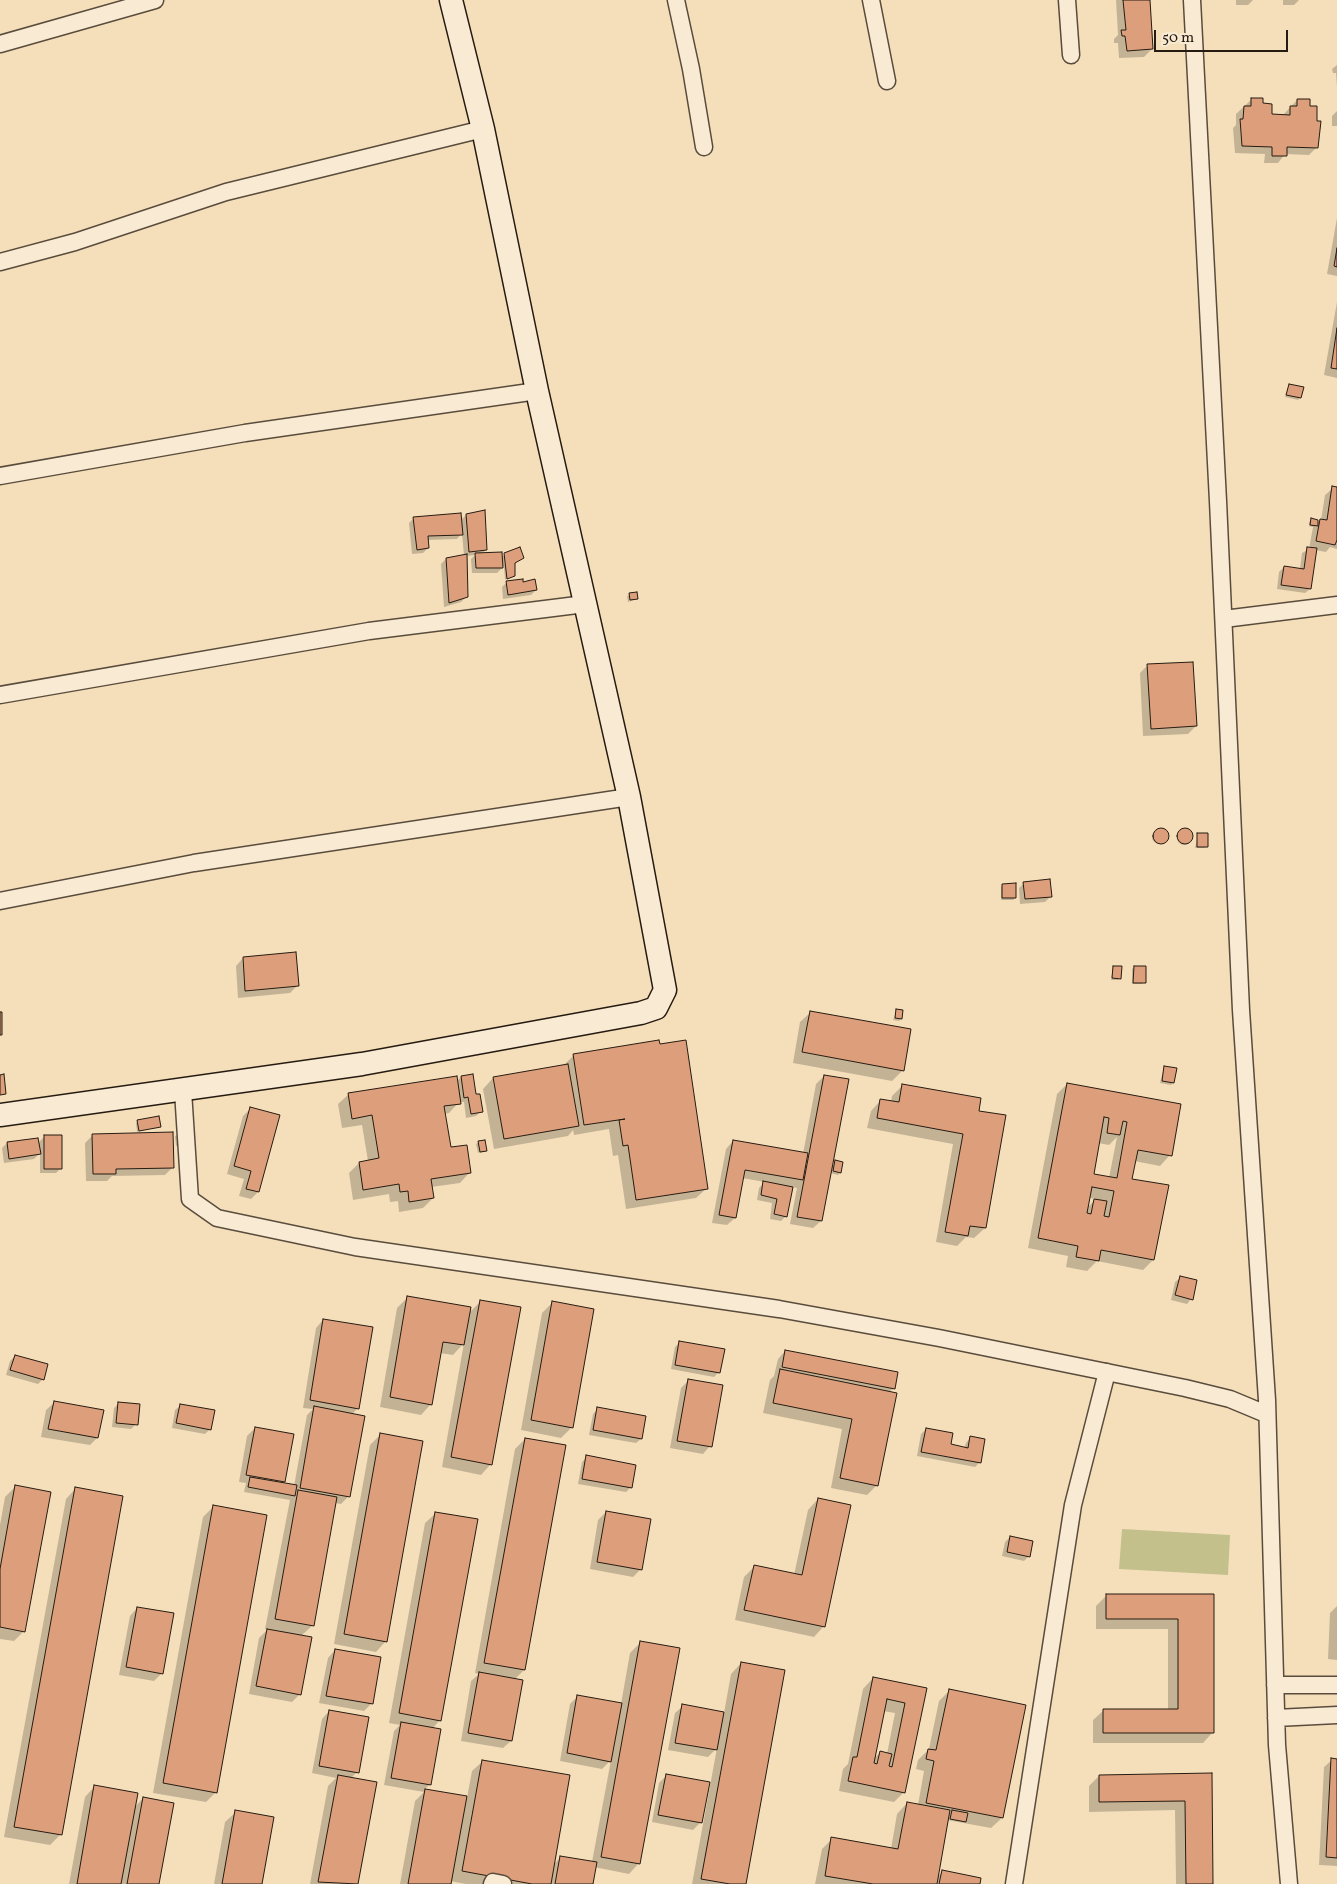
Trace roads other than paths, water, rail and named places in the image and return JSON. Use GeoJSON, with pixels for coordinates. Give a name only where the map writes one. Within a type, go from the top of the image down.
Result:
{"type":"FeatureCollection","features":[{"type":"Feature","properties":{"kind":"main road"},"geometry":{"type":"LineString","coordinates":[[0,1115],[183,1091],[362,1064],[632,1015],[656,1008],[665,990],[629,797],[537,391],[483,129],[451,0]]}},
{"type":"Feature","properties":{"kind":"street"},"geometry":{"type":"LineString","coordinates":[[0,44],[155,0]]}},
{"type":"Feature","properties":{"kind":"street"},"geometry":{"type":"LineString","coordinates":[[676,0],[691,69],[704,147]]}},
{"type":"Feature","properties":{"kind":"street"},"geometry":{"type":"LineString","coordinates":[[871,0],[887,81]]}},
{"type":"Feature","properties":{"kind":"street"},"geometry":{"type":"LineString","coordinates":[[1067,0],[1070,56]]}},
{"type":"Feature","properties":{"kind":"street"},"geometry":{"type":"LineString","coordinates":[[1192,0],[1224,619],[1240,1010],[1266,1414],[1276,1718],[1289,1884]]}},
{"type":"Feature","properties":{"kind":"street"},"geometry":{"type":"LineString","coordinates":[[0,262],[75,242],[226,192],[483,129]]}},
{"type":"Feature","properties":{"kind":"street"},"geometry":{"type":"LineString","coordinates":[[0,476],[244,433],[537,391]]}},
{"type":"Feature","properties":{"kind":"street"},"geometry":{"type":"LineString","coordinates":[[0,695],[369,631],[585,604]]}},
{"type":"Feature","properties":{"kind":"street"},"geometry":{"type":"LineString","coordinates":[[1224,619],[1337,605]]}},
{"type":"Feature","properties":{"kind":"street"},"geometry":{"type":"LineString","coordinates":[[0,901],[194,863],[629,797]]}},
{"type":"Feature","properties":{"kind":"street"},"geometry":{"type":"LineString","coordinates":[[183,1091],[190,1198],[217,1218],[355,1247],[780,1309],[939,1338],[1230,1399],[1266,1414]]}},
{"type":"Feature","properties":{"kind":"street"},"geometry":{"type":"LineString","coordinates":[[1014,1884],[1073,1505],[1107,1372]]}},
{"type":"Feature","properties":{"kind":"street"},"geometry":{"type":"LineString","coordinates":[[1275,1685],[1337,1685]]}},
{"type":"Feature","properties":{"kind":"street"},"geometry":{"type":"LineString","coordinates":[[1276,1718],[1337,1715]]}},
{"type":"Feature","properties":{"kind":"street"},"geometry":{"type":"LineString","coordinates":[[492,1884],[493,1882],[503,1884]]}}]}
